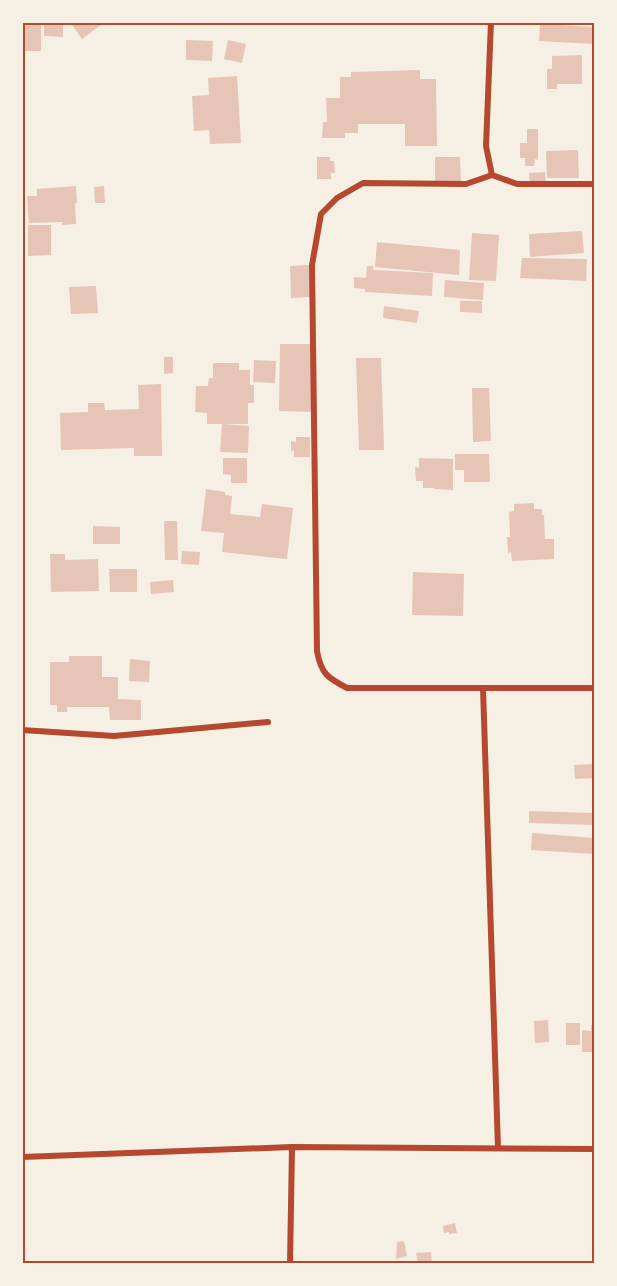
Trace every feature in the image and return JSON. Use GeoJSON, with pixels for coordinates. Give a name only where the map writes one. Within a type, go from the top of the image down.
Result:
{"type":"FeatureCollection","features":[{"type":"Feature","properties":{"kind":"street"},"geometry":{"type":"LineString","coordinates":[[491,22],[486,146],[492,175]]}},
{"type":"Feature","properties":{"kind":"street"},"geometry":{"type":"LineString","coordinates":[[594,184],[517,184],[492,175],[466,184],[363,183],[337,198],[321,214],[312,265],[317,651],[319,664],[327,677],[347,688],[594,688]]}},
{"type":"Feature","properties":{"kind":"street"},"geometry":{"type":"LineString","coordinates":[[483,688],[498,1148]]}},
{"type":"Feature","properties":{"kind":"street"},"geometry":{"type":"LineString","coordinates":[[22,730],[114,736],[268,722]]}},
{"type":"Feature","properties":{"kind":"street"},"geometry":{"type":"LineString","coordinates":[[290,1263],[292,1146]]}},
{"type":"Feature","properties":{"kind":"street"},"geometry":{"type":"LineString","coordinates":[[22,1157],[292,1146],[594,1149]]}},
{"type":"Feature","properties":{"kind":"building"},"geometry":{"type":"Polygon","coordinates":[[[25,22],[41,22],[41,51],[22,51],[25,22]]]}},
{"type":"Feature","properties":{"kind":"building"},"geometry":{"type":"Polygon","coordinates":[[[44,22],[63,22],[63,37],[44,36],[44,22]]]}},
{"type":"Feature","properties":{"kind":"building"},"geometry":{"type":"Polygon","coordinates":[[[70,22],[105,22],[82,39],[70,22]]]}},
{"type":"Feature","properties":{"kind":"building"},"geometry":{"type":"Polygon","coordinates":[[[540,24],[594,27],[594,44],[539,41],[540,24]]]}},
{"type":"Feature","properties":{"kind":"building"},"geometry":{"type":"Polygon","coordinates":[[[186,40],[213,41],[212,61],[186,60],[186,40]]]}},
{"type":"Feature","properties":{"kind":"building"},"geometry":{"type":"Polygon","coordinates":[[[228,40],[246,44],[242,63],[224,59],[228,40]]]}},
{"type":"Feature","properties":{"kind":"building"},"geometry":{"type":"Polygon","coordinates":[[[582,55],[582,84],[557,84],[557,89],[547,89],[547,69],[552,69],[552,56],[582,55]]]}},
{"type":"Feature","properties":{"kind":"building"},"geometry":{"type":"Polygon","coordinates":[[[420,70],[420,79],[436,79],[437,146],[405,146],[405,124],[358,124],[358,133],[345,133],[345,138],[322,138],[323,122],[327,122],[326,98],[340,98],[340,77],[351,77],[351,72],[420,70]]]}},
{"type":"Feature","properties":{"kind":"building"},"geometry":{"type":"Polygon","coordinates":[[[237,76],[241,143],[210,144],[209,130],[194,131],[192,96],[209,95],[208,78],[237,76]]]}},
{"type":"Feature","properties":{"kind":"building"},"geometry":{"type":"Polygon","coordinates":[[[527,129],[538,129],[538,160],[535,159],[534,166],[525,166],[525,158],[520,158],[520,143],[527,143],[527,129]]]}},
{"type":"Feature","properties":{"kind":"building"},"geometry":{"type":"Polygon","coordinates":[[[578,150],[579,178],[547,178],[546,151],[578,150]]]}},
{"type":"Feature","properties":{"kind":"building"},"geometry":{"type":"Polygon","coordinates":[[[317,157],[330,157],[330,161],[334,161],[335,173],[331,173],[331,179],[317,179],[317,157]]]}},
{"type":"Feature","properties":{"kind":"building"},"geometry":{"type":"Polygon","coordinates":[[[435,157],[460,157],[461,181],[435,181],[435,157]]]}},
{"type":"Feature","properties":{"kind":"building"},"geometry":{"type":"Polygon","coordinates":[[[545,172],[546,182],[530,183],[529,173],[545,172]]]}},
{"type":"Feature","properties":{"kind":"building"},"geometry":{"type":"Polygon","coordinates":[[[76,186],[76,224],[29,223],[27,196],[37,196],[37,189],[76,186]]]}},
{"type":"Feature","properties":{"kind":"building"},"geometry":{"type":"Polygon","coordinates":[[[104,186],[105,203],[95,203],[94,187],[104,186]]]}},
{"type":"Feature","properties":{"kind":"building"},"geometry":{"type":"Polygon","coordinates":[[[28,225],[51,225],[51,255],[28,256],[28,225]]]}},
{"type":"Feature","properties":{"kind":"building"},"geometry":{"type":"Polygon","coordinates":[[[582,231],[584,253],[530,257],[529,234],[582,231]]]}},
{"type":"Feature","properties":{"kind":"building"},"geometry":{"type":"Polygon","coordinates":[[[472,233],[499,235],[496,281],[469,280],[472,233]]]}},
{"type":"Feature","properties":{"kind":"building"},"geometry":{"type":"Polygon","coordinates":[[[377,242],[460,250],[459,275],[375,267],[377,242]]]}},
{"type":"Feature","properties":{"kind":"building"},"geometry":{"type":"Polygon","coordinates":[[[522,258],[587,259],[586,281],[520,278],[522,258]]]}},
{"type":"Feature","properties":{"kind":"building"},"geometry":{"type":"Polygon","coordinates":[[[309,265],[310,297],[291,298],[290,266],[309,265]]]}},
{"type":"Feature","properties":{"kind":"building"},"geometry":{"type":"Polygon","coordinates":[[[367,266],[373,266],[373,270],[433,273],[432,296],[365,292],[365,289],[354,288],[354,277],[366,278],[367,266]]]}},
{"type":"Feature","properties":{"kind":"building"},"geometry":{"type":"Polygon","coordinates":[[[445,280],[484,283],[483,300],[444,297],[445,280]]]}},
{"type":"Feature","properties":{"kind":"building"},"geometry":{"type":"Polygon","coordinates":[[[96,286],[98,313],[71,314],[69,287],[96,286]]]}},
{"type":"Feature","properties":{"kind":"building"},"geometry":{"type":"Polygon","coordinates":[[[460,301],[482,301],[482,313],[460,312],[460,301]]]}},
{"type":"Feature","properties":{"kind":"building"},"geometry":{"type":"Polygon","coordinates":[[[384,306],[419,311],[417,323],[383,318],[384,306]]]}},
{"type":"Feature","properties":{"kind":"building"},"geometry":{"type":"Polygon","coordinates":[[[280,344],[313,344],[312,412],[279,411],[280,344]]]}},
{"type":"Feature","properties":{"kind":"building"},"geometry":{"type":"Polygon","coordinates":[[[164,357],[173,357],[173,373],[164,374],[164,357]]]}},
{"type":"Feature","properties":{"kind":"building"},"geometry":{"type":"Polygon","coordinates":[[[356,358],[381,358],[384,450],[359,450],[356,358]]]}},
{"type":"Feature","properties":{"kind":"building"},"geometry":{"type":"Polygon","coordinates":[[[254,360],[276,361],[275,383],[253,382],[254,360]]]}},
{"type":"Feature","properties":{"kind":"building"},"geometry":{"type":"Polygon","coordinates":[[[213,363],[239,363],[239,370],[250,370],[250,385],[254,385],[254,403],[248,403],[248,424],[207,424],[207,413],[195,412],[196,386],[208,386],[209,378],[213,378],[213,363]]]}},
{"type":"Feature","properties":{"kind":"building"},"geometry":{"type":"Polygon","coordinates":[[[161,384],[162,456],[134,456],[134,448],[61,450],[60,413],[88,412],[88,403],[104,403],[105,410],[139,409],[138,385],[161,384]]]}},
{"type":"Feature","properties":{"kind":"building"},"geometry":{"type":"Polygon","coordinates":[[[472,388],[489,388],[491,441],[473,442],[472,388]]]}},
{"type":"Feature","properties":{"kind":"building"},"geometry":{"type":"Polygon","coordinates":[[[222,424],[249,426],[248,453],[220,452],[222,424]]]}},
{"type":"Feature","properties":{"kind":"building"},"geometry":{"type":"Polygon","coordinates":[[[296,437],[310,437],[310,457],[294,457],[291,441],[296,442],[296,437]]]}},
{"type":"Feature","properties":{"kind":"building"},"geometry":{"type":"Polygon","coordinates":[[[455,454],[489,454],[490,482],[464,482],[464,470],[455,470],[455,454]]]}},
{"type":"Feature","properties":{"kind":"building"},"geometry":{"type":"Polygon","coordinates":[[[223,458],[247,458],[247,483],[231,483],[231,475],[223,474],[223,458]]]}},
{"type":"Feature","properties":{"kind":"building"},"geometry":{"type":"Polygon","coordinates":[[[419,458],[453,459],[453,490],[423,488],[423,481],[416,481],[415,467],[419,468],[419,458]]]}},
{"type":"Feature","properties":{"kind":"building"},"geometry":{"type":"Polygon","coordinates":[[[206,489],[225,492],[225,495],[232,496],[230,514],[260,517],[262,504],[293,508],[287,559],[222,552],[224,533],[201,531],[206,489]]]}},
{"type":"Feature","properties":{"kind":"building"},"geometry":{"type":"Polygon","coordinates":[[[534,503],[534,509],[542,509],[542,515],[544,515],[545,539],[554,539],[554,559],[512,561],[511,552],[508,553],[507,537],[510,537],[509,512],[514,511],[514,504],[534,503]]]}},
{"type":"Feature","properties":{"kind":"building"},"geometry":{"type":"Polygon","coordinates":[[[164,521],[177,521],[178,560],[165,560],[164,521]]]}},
{"type":"Feature","properties":{"kind":"building"},"geometry":{"type":"Polygon","coordinates":[[[93,526],[120,527],[120,544],[93,544],[93,526]]]}},
{"type":"Feature","properties":{"kind":"building"},"geometry":{"type":"Polygon","coordinates":[[[182,551],[200,552],[199,565],[181,564],[182,551]]]}},
{"type":"Feature","properties":{"kind":"building"},"geometry":{"type":"Polygon","coordinates":[[[50,554],[65,554],[65,560],[98,559],[99,591],[51,592],[50,554]]]}},
{"type":"Feature","properties":{"kind":"building"},"geometry":{"type":"Polygon","coordinates":[[[109,569],[137,569],[137,592],[110,592],[109,569]]]}},
{"type":"Feature","properties":{"kind":"building"},"geometry":{"type":"Polygon","coordinates":[[[413,572],[464,574],[463,616],[412,615],[413,572]]]}},
{"type":"Feature","properties":{"kind":"building"},"geometry":{"type":"Polygon","coordinates":[[[173,580],[174,592],[151,594],[150,582],[173,580]]]}},
{"type":"Feature","properties":{"kind":"building"},"geometry":{"type":"Polygon","coordinates":[[[69,656],[102,656],[102,677],[118,677],[118,699],[141,700],[141,720],[110,720],[109,707],[67,707],[67,712],[57,712],[57,705],[50,705],[50,662],[69,662],[69,656]]]}},
{"type":"Feature","properties":{"kind":"building"},"geometry":{"type":"Polygon","coordinates":[[[130,659],[150,661],[149,682],[129,681],[130,659]]]}},
{"type":"Feature","properties":{"kind":"building"},"geometry":{"type":"Polygon","coordinates":[[[593,764],[594,778],[575,779],[574,765],[593,764]]]}},
{"type":"Feature","properties":{"kind":"building"},"geometry":{"type":"Polygon","coordinates":[[[529,811],[593,813],[592,825],[529,823],[529,811]]]}},
{"type":"Feature","properties":{"kind":"building"},"geometry":{"type":"Polygon","coordinates":[[[532,833],[594,838],[594,854],[531,850],[532,833]]]}},
{"type":"Feature","properties":{"kind":"building"},"geometry":{"type":"Polygon","coordinates":[[[548,1020],[549,1042],[535,1043],[534,1021],[548,1020]]]}},
{"type":"Feature","properties":{"kind":"building"},"geometry":{"type":"Polygon","coordinates":[[[566,1023],[580,1023],[580,1045],[566,1045],[566,1023]]]}},
{"type":"Feature","properties":{"kind":"building"},"geometry":{"type":"Polygon","coordinates":[[[591,1025],[594,1025],[594,1082],[592,1082],[592,1052],[582,1052],[582,1030],[591,1031],[591,1025]]]}},
{"type":"Feature","properties":{"kind":"building"},"geometry":{"type":"Polygon","coordinates":[[[455,1223],[457,1233],[444,1233],[443,1226],[455,1223]]]}},
{"type":"Feature","properties":{"kind":"building"},"geometry":{"type":"Polygon","coordinates":[[[404,1241],[407,1256],[396,1259],[397,1242],[404,1241]]]}},
{"type":"Feature","properties":{"kind":"building"},"geometry":{"type":"Polygon","coordinates":[[[431,1252],[432,1264],[418,1264],[416,1253],[431,1252]]]}}]}
